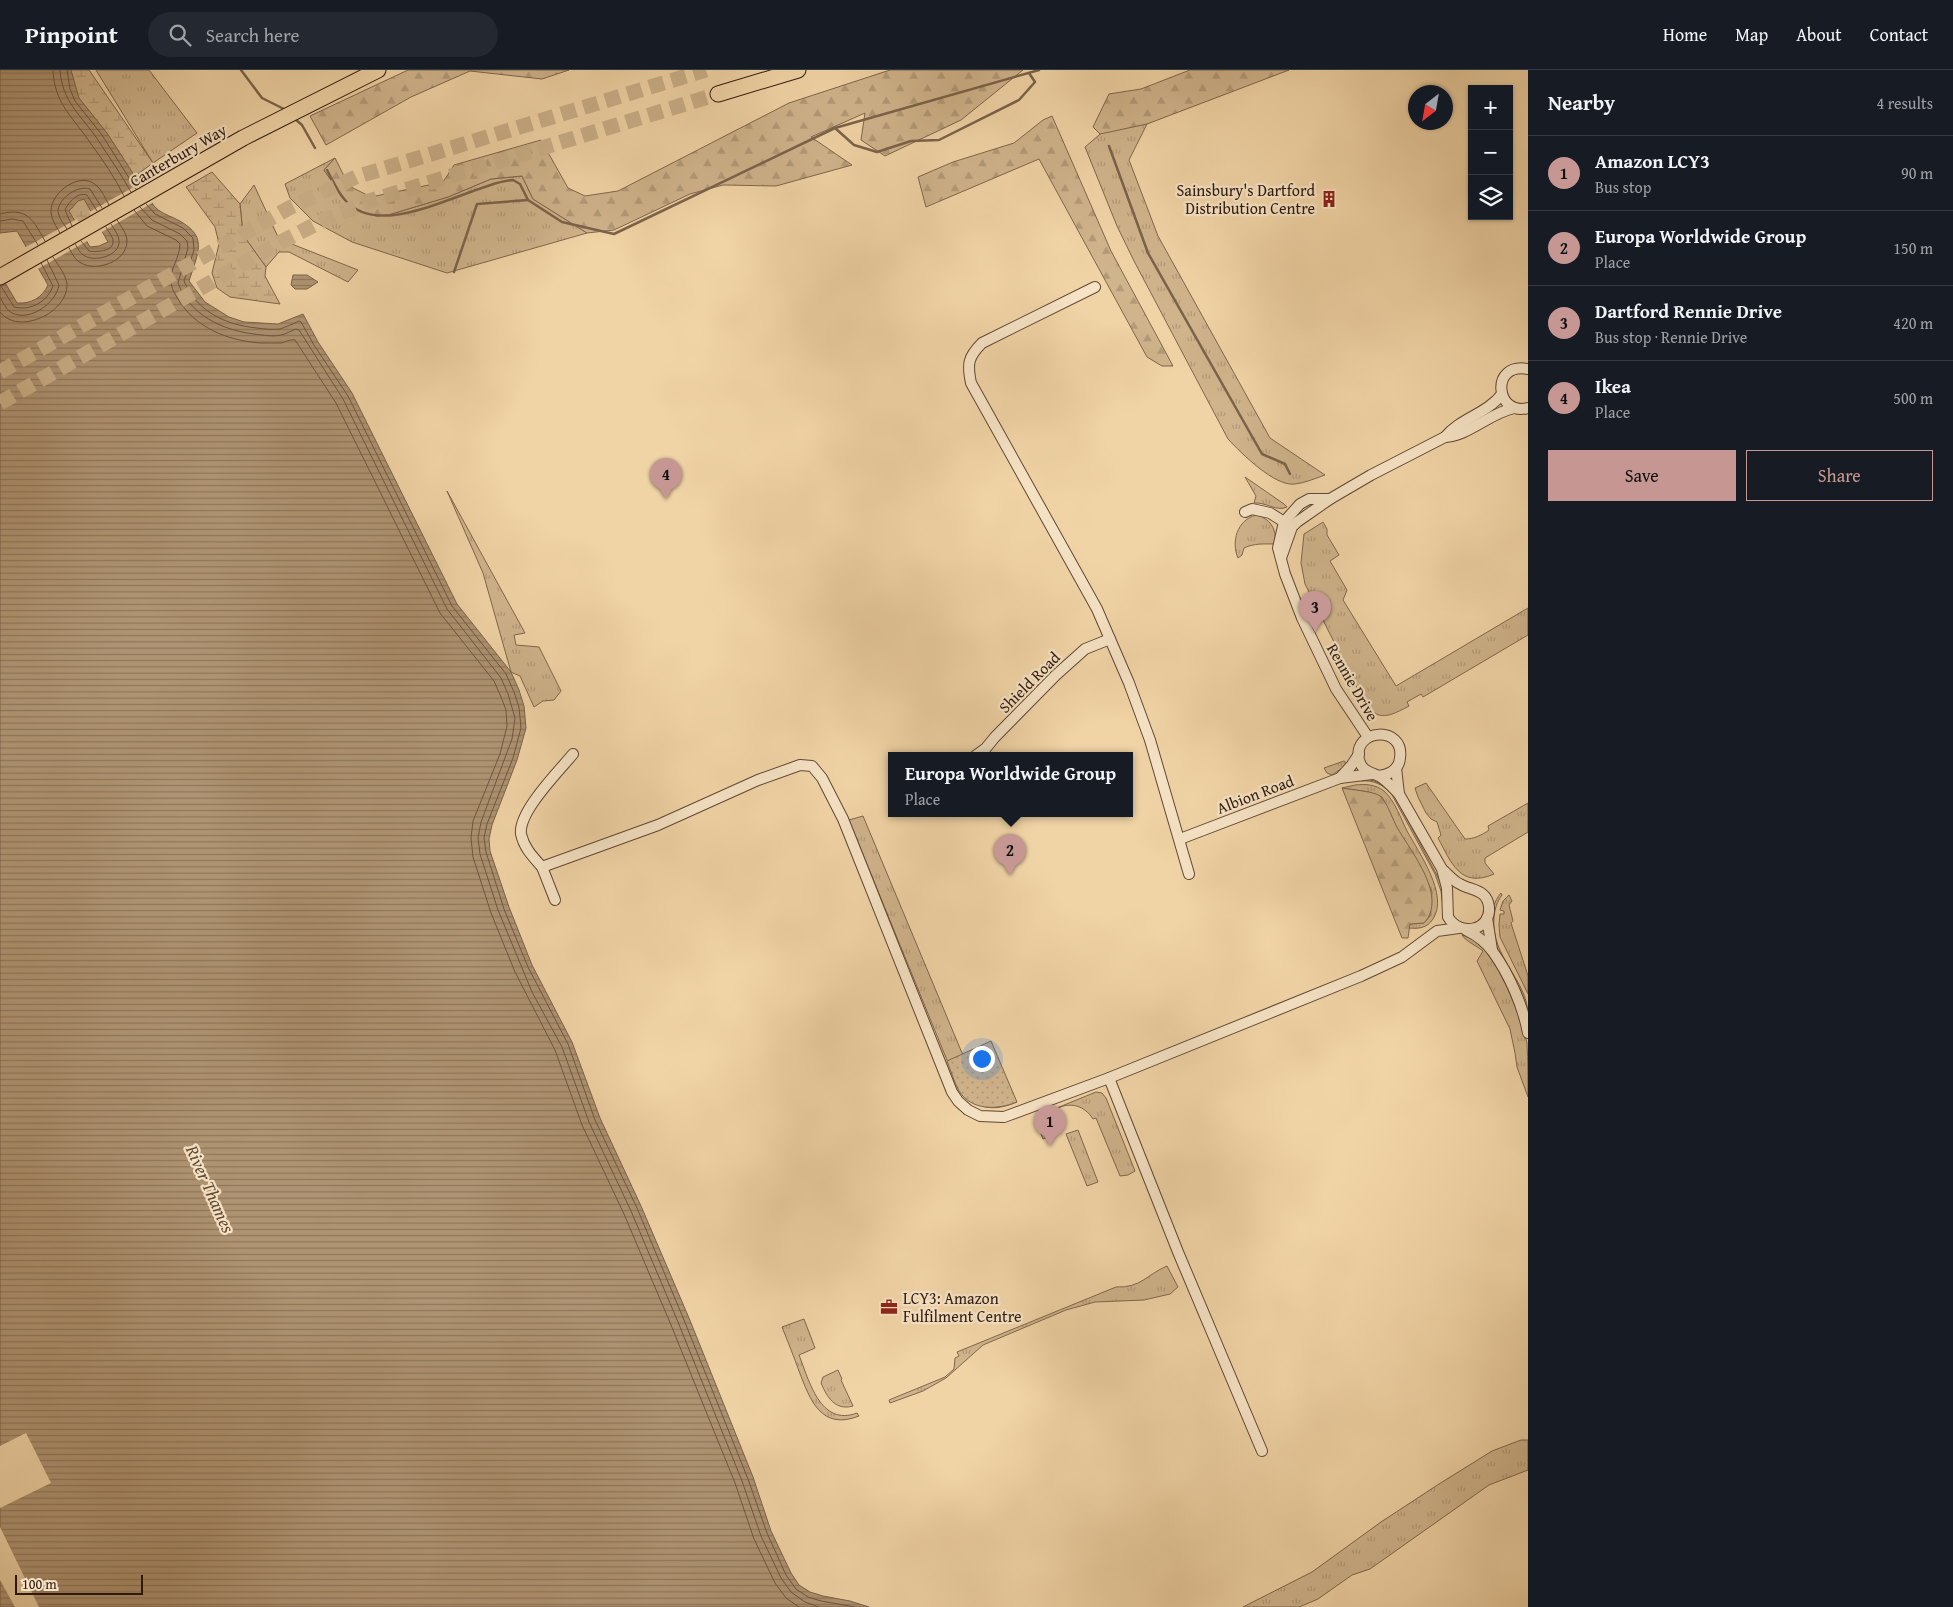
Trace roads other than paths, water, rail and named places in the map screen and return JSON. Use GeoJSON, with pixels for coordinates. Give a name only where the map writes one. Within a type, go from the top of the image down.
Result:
{"type":"FeatureCollection","features":[{"type":"Feature","properties":{"kind":"highway","name":"Canterbury Way"},"geometry":{"type":"LineString","coordinates":[[0,277],[243,138],[378,70]]}},
{"type":"Feature","properties":{"kind":"highway"},"geometry":{"type":"LineString","coordinates":[[718,94],[798,70]]}},
{"type":"Feature","properties":{"kind":"street"},"geometry":{"type":"LineString","coordinates":[[1095,287],[982,343],[972,353],[968,368],[971,383],[1091,597],[1110,639],[1150,740],[1189,874]]}},
{"type":"Feature","properties":{"kind":"street"},"geometry":{"type":"LineString","coordinates":[[1514,408],[1506,402],[1502,394],[1501,385],[1503,379],[1512,370],[1525,367]]}},
{"type":"Feature","properties":{"kind":"street"},"geometry":{"type":"LineString","coordinates":[[1245,512],[1252,509],[1270,513],[1288,524],[1300,504],[1309,499],[1330,499],[1371,475],[1445,437],[1451,430],[1492,405],[1502,394]]}},
{"type":"Feature","properties":{"kind":"street"},"geometry":{"type":"LineString","coordinates":[[1445,437],[1454,437],[1501,411],[1514,408],[1528,408]]}},
{"type":"Feature","properties":{"kind":"street","name":"Rennie Drive"},"geometry":{"type":"LineString","coordinates":[[1288,524],[1279,541],[1280,558],[1302,618],[1336,689],[1368,738]]}},
{"type":"Feature","properties":{"kind":"street","name":"Shield Road"},"geometry":{"type":"LineString","coordinates":[[980,752],[1056,675],[1085,649],[1110,639]]}},
{"type":"Feature","properties":{"kind":"street","name":"Rennie Drive"},"geometry":{"type":"LineString","coordinates":[[1400,794],[1362,766],[1359,754],[1363,742],[1375,734],[1391,737],[1396,742],[1401,755],[1396,768],[1400,794],[1442,869],[1455,881],[1467,888],[1474,888],[1484,896],[1489,907],[1487,918],[1492,951]]}},
{"type":"Feature","properties":{"kind":"street"},"geometry":{"type":"LineString","coordinates":[[555,900],[542,867],[527,850],[521,833],[524,819],[540,794],[573,754]]}},
{"type":"Feature","properties":{"kind":"street"},"geometry":{"type":"LineString","coordinates":[[1340,778],[1359,754]]}},
{"type":"Feature","properties":{"kind":"street"},"geometry":{"type":"LineString","coordinates":[[542,867],[658,825],[758,780],[800,765],[812,766],[822,778],[843,819],[942,1069],[958,1101],[968,1110],[980,1116],[1004,1117],[1109,1078],[1361,976],[1402,957],[1437,931],[1478,927],[1487,918]]}},
{"type":"Feature","properties":{"kind":"street"},"geometry":{"type":"LineString","coordinates":[[1375,775],[1385,775],[1396,768]]}},
{"type":"Feature","properties":{"kind":"street","name":"Albion Road"},"geometry":{"type":"LineString","coordinates":[[1180,838],[1340,778],[1375,775]]}},
{"type":"Feature","properties":{"kind":"street","name":"Rennie Drive"},"geometry":{"type":"LineString","coordinates":[[1442,869],[1448,900],[1447,912],[1451,922],[1479,938],[1492,951],[1508,978],[1526,1023],[1528,1033]]}},
{"type":"Feature","properties":{"kind":"street"},"geometry":{"type":"LineString","coordinates":[[1448,900],[1456,891],[1467,888]]}},
{"type":"Feature","properties":{"kind":"street"},"geometry":{"type":"LineString","coordinates":[[1433,934],[1447,912]]}},
{"type":"Feature","properties":{"kind":"street"},"geometry":{"type":"LineString","coordinates":[[1109,1078],[1188,1276],[1262,1451]]}},
{"type":"Feature","properties":{"kind":"water","name":"River Thames"},"geometry":{"type":"Polygon","coordinates":[[[0,70],[71,70],[79,98],[107,133],[154,206],[161,212],[185,224],[197,237],[198,252],[189,281],[205,302],[229,317],[244,322],[278,324],[303,314],[318,342],[352,393],[457,604],[511,672],[519,690],[524,706],[526,728],[517,760],[492,825],[489,839],[490,851],[509,907],[532,965],[572,1042],[600,1118],[641,1206],[689,1318],[753,1477],[771,1531],[791,1573],[799,1585],[810,1592],[869,1607],[0,1607],[0,274],[17,303],[36,299],[48,285],[17,231],[0,233],[0,70]],[[84,199],[78,201],[69,211],[90,247],[108,242],[84,199]]]}},
{"type":"Feature","properties":{"kind":"water"},"geometry":{"type":"Polygon","coordinates":[[[293,275],[307,275],[318,282],[307,289],[295,289],[291,285],[293,275]]]}},
{"type":"Feature","properties":{"kind":"waterway"},"geometry":{"type":"LineString","coordinates":[[241,70],[262,98],[286,110]]}},
{"type":"Feature","properties":{"kind":"waterway"},"geometry":{"type":"LineString","coordinates":[[327,170],[345,200],[361,212],[381,216],[403,214],[513,180],[520,184],[528,200],[562,222],[614,234],[835,128],[1039,70]]}},
{"type":"Feature","properties":{"kind":"waterway"},"geometry":{"type":"LineString","coordinates":[[835,128],[854,145],[877,152],[911,141],[939,140],[1019,100],[1035,82],[1029,73]]}},
{"type":"Feature","properties":{"kind":"waterway"},"geometry":{"type":"LineString","coordinates":[[295,119],[302,125],[315,148]]}},
{"type":"Feature","properties":{"kind":"waterway"},"geometry":{"type":"LineString","coordinates":[[1109,146],[1148,253],[1262,454],[1285,464],[1290,474]]}},
{"type":"Feature","properties":{"kind":"waterway"},"geometry":{"type":"LineString","coordinates":[[454,272],[477,204],[528,200]]}},
{"type":"Feature","properties":{"kind":"tunnel"},"geometry":{"type":"LineString","coordinates":[[0,372],[289,208],[356,177],[706,70]]}},
{"type":"Feature","properties":{"kind":"tunnel"},"geometry":{"type":"LineString","coordinates":[[0,403],[281,242],[326,219],[369,201],[718,94]]}},
{"type":"Feature","properties":{"kind":"place","name":"Sainsbury's Dartford Distribution Centre"},"geometry":{"type":"Point","coordinates":[1329,199]}},
{"type":"Feature","properties":{"kind":"place","name":"Ikea"},"geometry":{"type":"Point","coordinates":[666,499]}},
{"type":"Feature","properties":{"kind":"place","name":"Dartford Rennie Drive"},"geometry":{"type":"Point","coordinates":[1315,632]}},
{"type":"Feature","properties":{"kind":"place","name":"Europa Worldwide Group"},"geometry":{"type":"Point","coordinates":[1010,875]}},
{"type":"Feature","properties":{"kind":"place","name":"Amazon LCY3"},"geometry":{"type":"Point","coordinates":[1050,1146]}},
{"type":"Feature","properties":{"kind":"place","name":"LCY3: Amazon Fulfilment Centre"},"geometry":{"type":"Point","coordinates":[889,1307]}}]}
